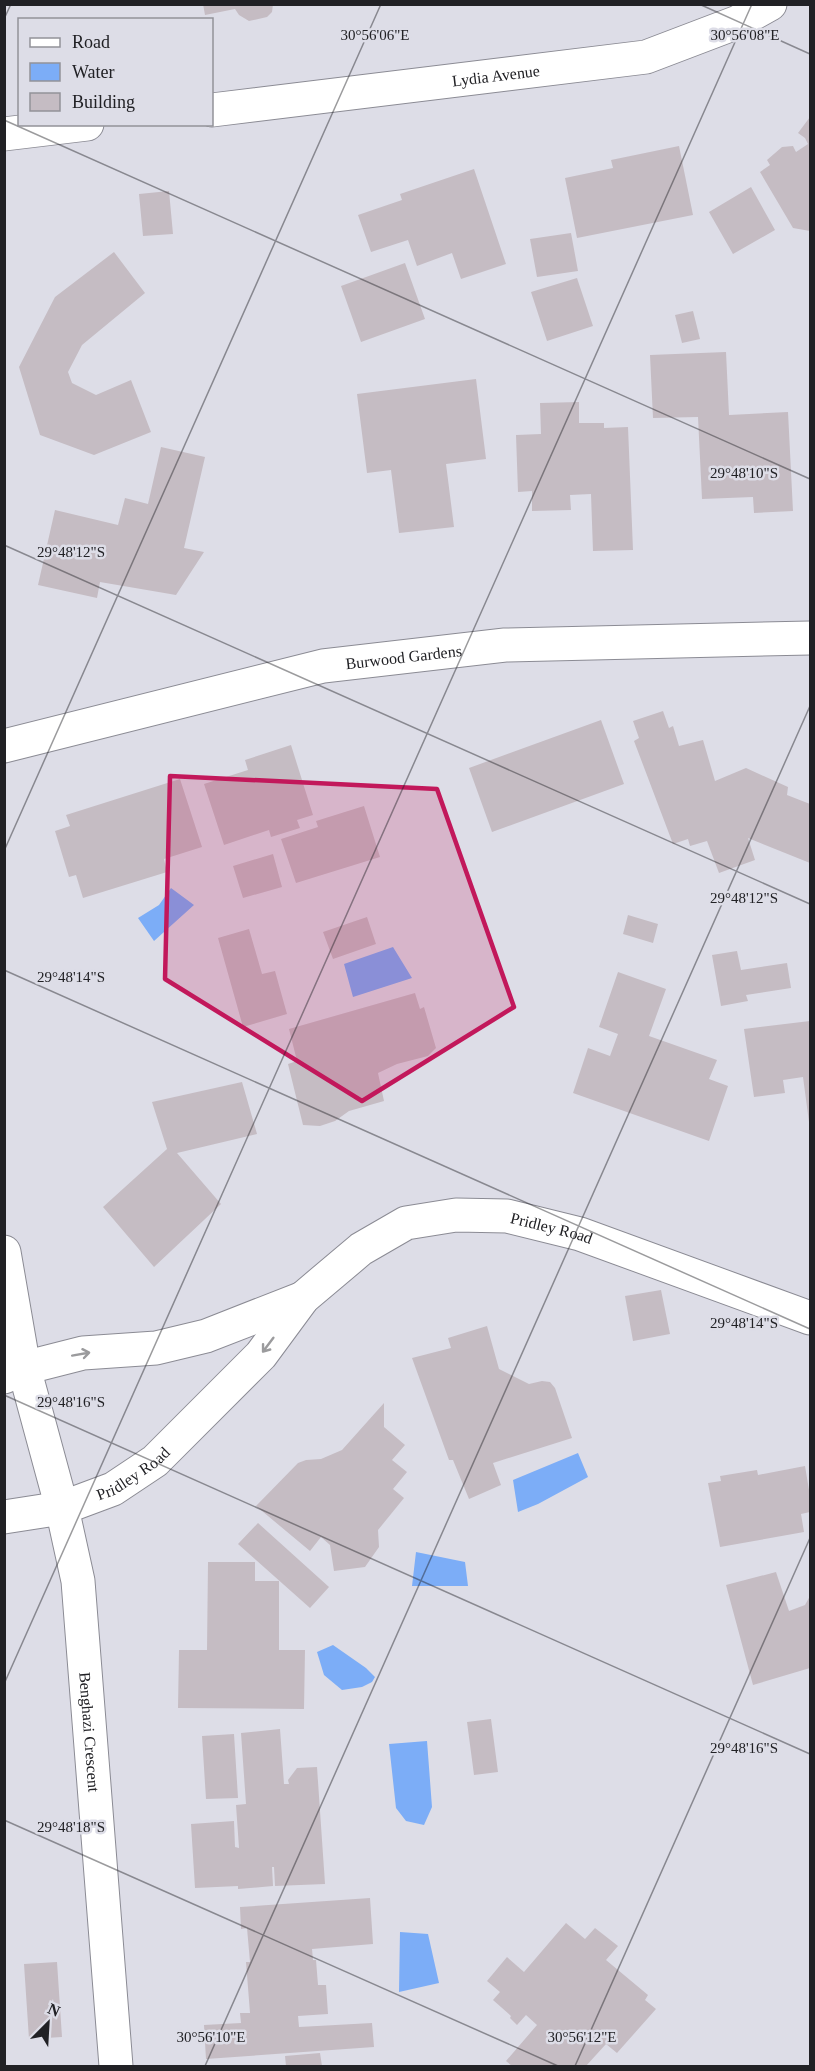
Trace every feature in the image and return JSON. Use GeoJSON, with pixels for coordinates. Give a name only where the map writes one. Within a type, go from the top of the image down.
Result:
{"type":"FeatureCollection","features":[{"type":"Feature","properties":{"kind":"street","name":"Lydia Avenue"},"geometry":{"type":"LineString","coordinates":[[213,110],[646,57],[738,22],[770,4]]}},
{"type":"Feature","properties":{"kind":"street"},"geometry":{"type":"LineString","coordinates":[[4,135],[72,126]]}},
{"type":"Feature","properties":{"kind":"street","name":"Burwood Gardens"},"geometry":{"type":"LineString","coordinates":[[4,746],[323,666],[505,645],[810,638]]}},
{"type":"Feature","properties":{"kind":"street","name":"Pridley Road"},"geometry":{"type":"LineString","coordinates":[[4,1517],[62,1508],[113,1489],[155,1461],[261,1355],[303,1298],[361,1249],[406,1223],[456,1215],[507,1216],[580,1234],[810,1318]]}},
{"type":"Feature","properties":{"kind":"street","name":"Benghazi Crescent"},"geometry":{"type":"LineString","coordinates":[[4,1252],[14,1372],[62,1508],[78,1581],[116,2067]]}},
{"type":"Feature","properties":{"kind":"street","name":"Pridley Road"},"geometry":{"type":"LineString","coordinates":[[14,1372],[82,1353],[156,1348],[206,1336],[303,1298]]}},
{"type":"Feature","properties":{"kind":"highlighted area"},"geometry":{"type":"Polygon","coordinates":[[[170,776],[437,789],[514,1007],[362,1101],[165,979],[170,776]]]}},
{"type":"Feature","properties":{"kind":"water"},"geometry":{"type":"Polygon","coordinates":[[[171,888],[194,905],[154,941],[138,918],[159,905],[171,888]]]}},
{"type":"Feature","properties":{"kind":"water"},"geometry":{"type":"Polygon","coordinates":[[[393,947],[412,978],[353,997],[344,964],[393,947]]]}},
{"type":"Feature","properties":{"kind":"water"},"geometry":{"type":"Polygon","coordinates":[[[578,1453],[588,1477],[518,1512],[513,1480],[578,1453]]]}},
{"type":"Feature","properties":{"kind":"water"},"geometry":{"type":"Polygon","coordinates":[[[416,1552],[465,1562],[468,1586],[412,1586],[416,1552]]]}},
{"type":"Feature","properties":{"kind":"water"},"geometry":{"type":"Polygon","coordinates":[[[333,1645],[366,1668],[375,1677],[372,1682],[362,1687],[342,1690],[324,1675],[317,1652],[333,1645]]]}},
{"type":"Feature","properties":{"kind":"water"},"geometry":{"type":"Polygon","coordinates":[[[427,1741],[432,1807],[424,1825],[406,1821],[396,1808],[389,1744],[427,1741]]]}},
{"type":"Feature","properties":{"kind":"water"},"geometry":{"type":"Polygon","coordinates":[[[400,1932],[428,1934],[439,1983],[399,1992],[400,1932]]]}},
{"type":"Feature","properties":{"kind":"building"},"geometry":{"type":"Polygon","coordinates":[[[203,4],[273,4],[272,12],[267,17],[249,21],[239,15],[235,9],[205,15],[203,4]]]}},
{"type":"Feature","properties":{"kind":"building"},"geometry":{"type":"Polygon","coordinates":[[[810,117],[810,231],[793,228],[760,172],[770,165],[767,160],[782,147],[793,146],[796,152],[808,144],[805,138],[798,133],[810,117]]]}},
{"type":"Feature","properties":{"kind":"building"},"geometry":{"type":"Polygon","coordinates":[[[679,146],[693,215],[577,238],[565,178],[613,168],[611,160],[679,146]]]}},
{"type":"Feature","properties":{"kind":"building"},"geometry":{"type":"Polygon","coordinates":[[[474,169],[506,264],[461,279],[452,253],[417,266],[408,240],[371,252],[358,215],[402,200],[400,194],[474,169]]]}},
{"type":"Feature","properties":{"kind":"building"},"geometry":{"type":"Polygon","coordinates":[[[751,187],[775,230],[733,254],[709,212],[751,187]]]}},
{"type":"Feature","properties":{"kind":"building"},"geometry":{"type":"Polygon","coordinates":[[[169,191],[173,234],[143,236],[139,194],[169,191]]]}},
{"type":"Feature","properties":{"kind":"building"},"geometry":{"type":"Polygon","coordinates":[[[571,233],[578,271],[537,277],[530,239],[571,233]]]}},
{"type":"Feature","properties":{"kind":"building"},"geometry":{"type":"Polygon","coordinates":[[[114,252],[145,293],[82,345],[68,372],[72,383],[96,395],[131,380],[151,432],[94,455],[40,435],[19,367],[55,297],[114,252]]]}},
{"type":"Feature","properties":{"kind":"building"},"geometry":{"type":"Polygon","coordinates":[[[405,263],[425,319],[361,342],[341,286],[405,263]]]}},
{"type":"Feature","properties":{"kind":"building"},"geometry":{"type":"Polygon","coordinates":[[[577,278],[593,326],[547,341],[531,292],[577,278]]]}},
{"type":"Feature","properties":{"kind":"building"},"geometry":{"type":"Polygon","coordinates":[[[693,311],[700,339],[682,343],[675,315],[693,311]]]}},
{"type":"Feature","properties":{"kind":"building"},"geometry":{"type":"Polygon","coordinates":[[[726,352],[729,415],[788,412],[793,511],[754,513],[753,497],[702,499],[698,417],[653,418],[650,355],[726,352]]]}},
{"type":"Feature","properties":{"kind":"building"},"geometry":{"type":"Polygon","coordinates":[[[476,379],[486,459],[446,464],[454,527],[399,533],[391,470],[367,473],[357,394],[476,379]]]}},
{"type":"Feature","properties":{"kind":"building"},"geometry":{"type":"Polygon","coordinates":[[[579,402],[579,423],[604,423],[604,428],[628,427],[633,550],[593,551],[591,494],[570,495],[571,510],[532,511],[532,491],[518,492],[516,435],[541,434],[540,403],[579,402]]]}},
{"type":"Feature","properties":{"kind":"building"},"geometry":{"type":"Polygon","coordinates":[[[161,447],[205,457],[184,548],[204,552],[176,595],[100,582],[97,598],[38,585],[55,510],[118,525],[125,498],[148,504],[161,447]]]}},
{"type":"Feature","properties":{"kind":"building"},"geometry":{"type":"Polygon","coordinates":[[[663,711],[669,728],[673,726],[679,746],[703,740],[715,781],[746,768],[788,787],[787,795],[810,804],[810,863],[748,838],[755,860],[719,873],[707,841],[690,846],[688,839],[673,844],[634,741],[639,738],[633,721],[663,711]]]}},
{"type":"Feature","properties":{"kind":"building"},"geometry":{"type":"Polygon","coordinates":[[[601,720],[624,784],[492,832],[469,768],[601,720]]]}},
{"type":"Feature","properties":{"kind":"building"},"geometry":{"type":"Polygon","coordinates":[[[291,745],[313,815],[297,820],[300,828],[271,837],[269,830],[224,845],[204,784],[248,770],[245,760],[291,745]]]}},
{"type":"Feature","properties":{"kind":"building"},"geometry":{"type":"Polygon","coordinates":[[[180,779],[202,847],[164,859],[167,872],[83,898],[76,875],[69,877],[55,831],[70,826],[66,815],[180,779]]]}},
{"type":"Feature","properties":{"kind":"building"},"geometry":{"type":"Polygon","coordinates":[[[364,806],[380,857],[296,883],[281,839],[318,827],[316,821],[364,806]]]}},
{"type":"Feature","properties":{"kind":"building"},"geometry":{"type":"Polygon","coordinates":[[[273,854],[282,887],[243,898],[233,866],[273,854]]]}},
{"type":"Feature","properties":{"kind":"building"},"geometry":{"type":"Polygon","coordinates":[[[628,915],[658,924],[653,943],[623,934],[628,915]]]}},
{"type":"Feature","properties":{"kind":"building"},"geometry":{"type":"Polygon","coordinates":[[[367,917],[376,944],[333,959],[323,932],[367,917]]]}},
{"type":"Feature","properties":{"kind":"building"},"geometry":{"type":"Polygon","coordinates":[[[249,929],[262,974],[275,971],[287,1014],[243,1027],[218,938],[249,929]]]}},
{"type":"Feature","properties":{"kind":"building"},"geometry":{"type":"Polygon","coordinates":[[[737,951],[741,970],[787,963],[791,988],[746,995],[748,1001],[721,1006],[712,955],[737,951]]]}},
{"type":"Feature","properties":{"kind":"building"},"geometry":{"type":"Polygon","coordinates":[[[618,972],[666,989],[649,1036],[717,1060],[709,1079],[728,1086],[709,1141],[573,1093],[588,1048],[610,1056],[618,1034],[599,1027],[618,972]]]}},
{"type":"Feature","properties":{"kind":"building"},"geometry":{"type":"Polygon","coordinates":[[[415,993],[420,1009],[424,1007],[436,1048],[428,1056],[397,1064],[378,1073],[384,1101],[349,1111],[335,1121],[320,1126],[303,1125],[288,1064],[297,1061],[289,1029],[415,993]]]}},
{"type":"Feature","properties":{"kind":"building"},"geometry":{"type":"Polygon","coordinates":[[[810,1021],[809,1122],[803,1077],[783,1080],[785,1093],[754,1097],[744,1029],[810,1021]]]}},
{"type":"Feature","properties":{"kind":"building"},"geometry":{"type":"Polygon","coordinates":[[[242,1082],[257,1134],[177,1153],[221,1204],[154,1267],[103,1207],[167,1149],[152,1102],[242,1082]]]}},
{"type":"Feature","properties":{"kind":"building"},"geometry":{"type":"Polygon","coordinates":[[[661,1290],[670,1334],[633,1341],[625,1296],[661,1290]]]}},
{"type":"Feature","properties":{"kind":"building"},"geometry":{"type":"Polygon","coordinates":[[[487,1326],[499,1369],[529,1384],[550,1382],[555,1388],[572,1438],[493,1463],[501,1485],[469,1499],[453,1460],[449,1460],[412,1358],[451,1348],[448,1338],[487,1326]]]}},
{"type":"Feature","properties":{"kind":"building"},"geometry":{"type":"Polygon","coordinates":[[[384,1403],[384,1427],[405,1445],[392,1460],[407,1472],[393,1489],[404,1498],[378,1530],[379,1547],[365,1567],[334,1571],[330,1545],[321,1537],[310,1551],[256,1506],[298,1463],[321,1459],[342,1450],[384,1403]]]}},
{"type":"Feature","properties":{"kind":"building"},"geometry":{"type":"Polygon","coordinates":[[[805,1466],[810,1512],[801,1514],[804,1532],[720,1547],[708,1483],[721,1481],[720,1476],[757,1470],[758,1475],[805,1466]]]}},
{"type":"Feature","properties":{"kind":"building"},"geometry":{"type":"Polygon","coordinates":[[[258,1523],[329,1587],[310,1608],[238,1544],[258,1523]]]}},
{"type":"Feature","properties":{"kind":"building"},"geometry":{"type":"Polygon","coordinates":[[[208,1562],[255,1562],[255,1581],[279,1581],[279,1650],[305,1650],[304,1709],[178,1708],[179,1650],[207,1650],[208,1562]]]}},
{"type":"Feature","properties":{"kind":"building"},"geometry":{"type":"Polygon","coordinates":[[[776,1572],[789,1611],[805,1605],[810,1596],[810,1668],[753,1685],[726,1585],[776,1572]]]}},
{"type":"Feature","properties":{"kind":"building"},"geometry":{"type":"Polygon","coordinates":[[[491,1719],[498,1772],[474,1775],[467,1722],[491,1719]]]}},
{"type":"Feature","properties":{"kind":"building"},"geometry":{"type":"Polygon","coordinates":[[[280,1729],[284,1784],[289,1784],[288,1780],[297,1768],[317,1767],[325,1884],[275,1886],[274,1867],[272,1867],[273,1886],[238,1889],[238,1886],[195,1888],[191,1824],[234,1821],[235,1847],[239,1848],[236,1805],[246,1804],[241,1733],[280,1729]]]}},
{"type":"Feature","properties":{"kind":"building"},"geometry":{"type":"Polygon","coordinates":[[[234,1734],[238,1798],[206,1799],[202,1736],[234,1734]]]}},
{"type":"Feature","properties":{"kind":"building"},"geometry":{"type":"Polygon","coordinates":[[[370,1898],[373,1944],[312,1949],[313,1960],[316,1960],[318,1985],[326,1985],[328,2014],[298,2016],[299,2027],[372,2023],[374,2047],[206,2059],[204,2025],[241,2023],[240,2013],[250,2013],[246,1962],[250,1962],[247,1928],[241,1929],[240,1907],[370,1898]]]}},
{"type":"Feature","properties":{"kind":"building"},"geometry":{"type":"Polygon","coordinates":[[[566,1923],[585,1939],[595,1928],[618,1946],[606,1960],[648,1995],[645,2000],[656,2009],[617,2053],[606,2044],[586,2066],[512,2066],[506,2061],[537,2025],[526,2015],[517,2025],[510,2018],[511,2016],[493,2000],[500,1992],[487,1981],[507,1957],[524,1972],[566,1923]]]}},
{"type":"Feature","properties":{"kind":"building"},"geometry":{"type":"Polygon","coordinates":[[[57,1962],[62,2037],[29,2039],[24,1964],[57,1962]]]}},
{"type":"Feature","properties":{"kind":"building"},"geometry":{"type":"Polygon","coordinates":[[[320,2053],[322,2066],[286,2066],[285,2056],[320,2053]]]}}]}
